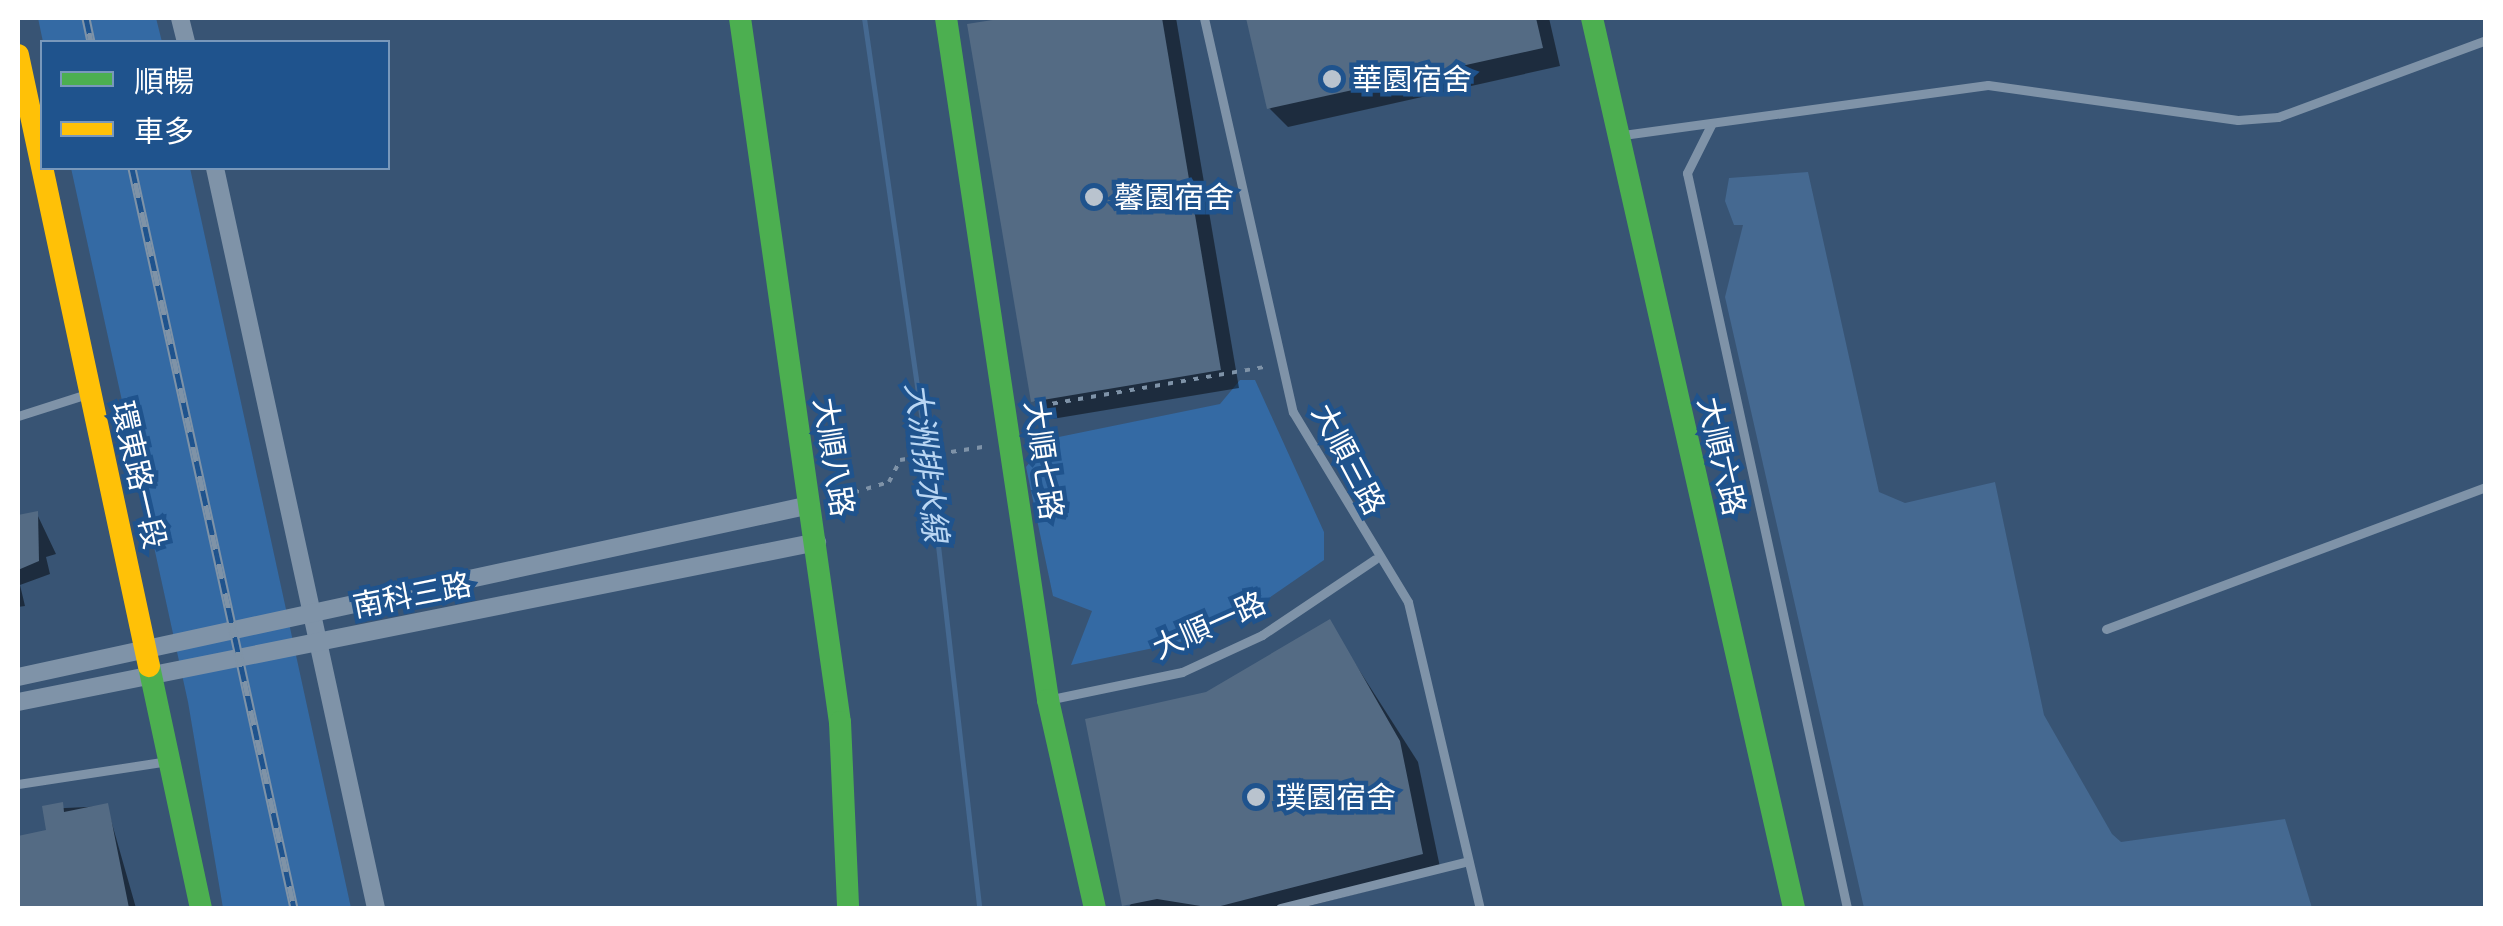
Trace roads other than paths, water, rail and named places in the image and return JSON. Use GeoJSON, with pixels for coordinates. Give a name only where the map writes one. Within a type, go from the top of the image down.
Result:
{"type":"FeatureCollection","features":[{"type":"Feature","properties":{"kind":"street","name":"大順八路"},"geometry":{"type":"LineString","coordinates":[[740,18],[840,722],[848,908]]}},
{"type":"Feature","properties":{"kind":"street","name":"大順七路"},"geometry":{"type":"LineString","coordinates":[[946,18],[1048,700],[1095,908]]}},
{"type":"Feature","properties":{"kind":"street","name":"大順六路"},"geometry":{"type":"LineString","coordinates":[[1592,18],[1794,908]]}},
{"type":"Feature","properties":{"kind":"street","name":"環東路一段"},"geometry":{"type":"LineString","coordinates":[[18,55],[40,158]]}},
{"type":"Feature","properties":{"kind":"street","name":"環東路一段"},"geometry":{"type":"LineString","coordinates":[[42,170],[154,674],[201,908]]}},
{"type":"Feature","properties":{"kind":"street"},"geometry":{"type":"LineString","coordinates":[[215,170],[325,641],[376,908]]}},
{"type":"Feature","properties":{"kind":"street","name":"南科三路"},"geometry":{"type":"LineString","coordinates":[[18,677],[810,505]]}},
{"type":"Feature","properties":{"kind":"street","name":"南科三路"},"geometry":{"type":"LineString","coordinates":[[18,702],[817,542]]}},
{"type":"Feature","properties":{"kind":"lane","name":"大順三路"},"geometry":{"type":"LineString","coordinates":[[1204,18],[1294,412],[1375,559],[1408,602],[1480,908]]}},
{"type":"Feature","properties":{"kind":"lane"},"geometry":{"type":"LineString","coordinates":[[1619,136],[1988,85],[2238,120],[2278,117],[2486,40]]}},
{"type":"Feature","properties":{"kind":"lane"},"geometry":{"type":"LineString","coordinates":[[1712,123],[1687,173],[1847,908]]}},
{"type":"Feature","properties":{"kind":"lane"},"geometry":{"type":"LineString","coordinates":[[18,416],[90,393]]}},
{"type":"Feature","properties":{"kind":"lane"},"geometry":{"type":"LineString","coordinates":[[2106,628],[2486,487]]}},
{"type":"Feature","properties":{"kind":"lane","name":"大順一路"},"geometry":{"type":"LineString","coordinates":[[1048,700],[1182,672],[1262,635],[1375,559]]}},
{"type":"Feature","properties":{"kind":"lane"},"geometry":{"type":"LineString","coordinates":[[18,784],[171,761]]}},
{"type":"Feature","properties":{"kind":"lane"},"geometry":{"type":"LineString","coordinates":[[1280,908],[1468,861]]}},
{"type":"Feature","properties":{"kind":"waterway","name":"大洲排水線"},"geometry":{"type":"LineString","coordinates":[[864,18],[930,475],[979,908]]}},
{"type":"Feature","properties":{"kind":"railway"},"geometry":{"type":"LineString","coordinates":[[86,18],[91,40]]}},
{"type":"Feature","properties":{"kind":"railway"},"geometry":{"type":"LineString","coordinates":[[132,170],[294,908]]}},
{"type":"Feature","properties":{"kind":"place","name":"華園宿舍"},"geometry":{"type":"Point","coordinates":[1332,79]}},
{"type":"Feature","properties":{"kind":"place","name":"馨園宿舍"},"geometry":{"type":"Point","coordinates":[1094,197]}},
{"type":"Feature","properties":{"kind":"place","name":"璞園宿舍"},"geometry":{"type":"Point","coordinates":[1256,797]}}]}
